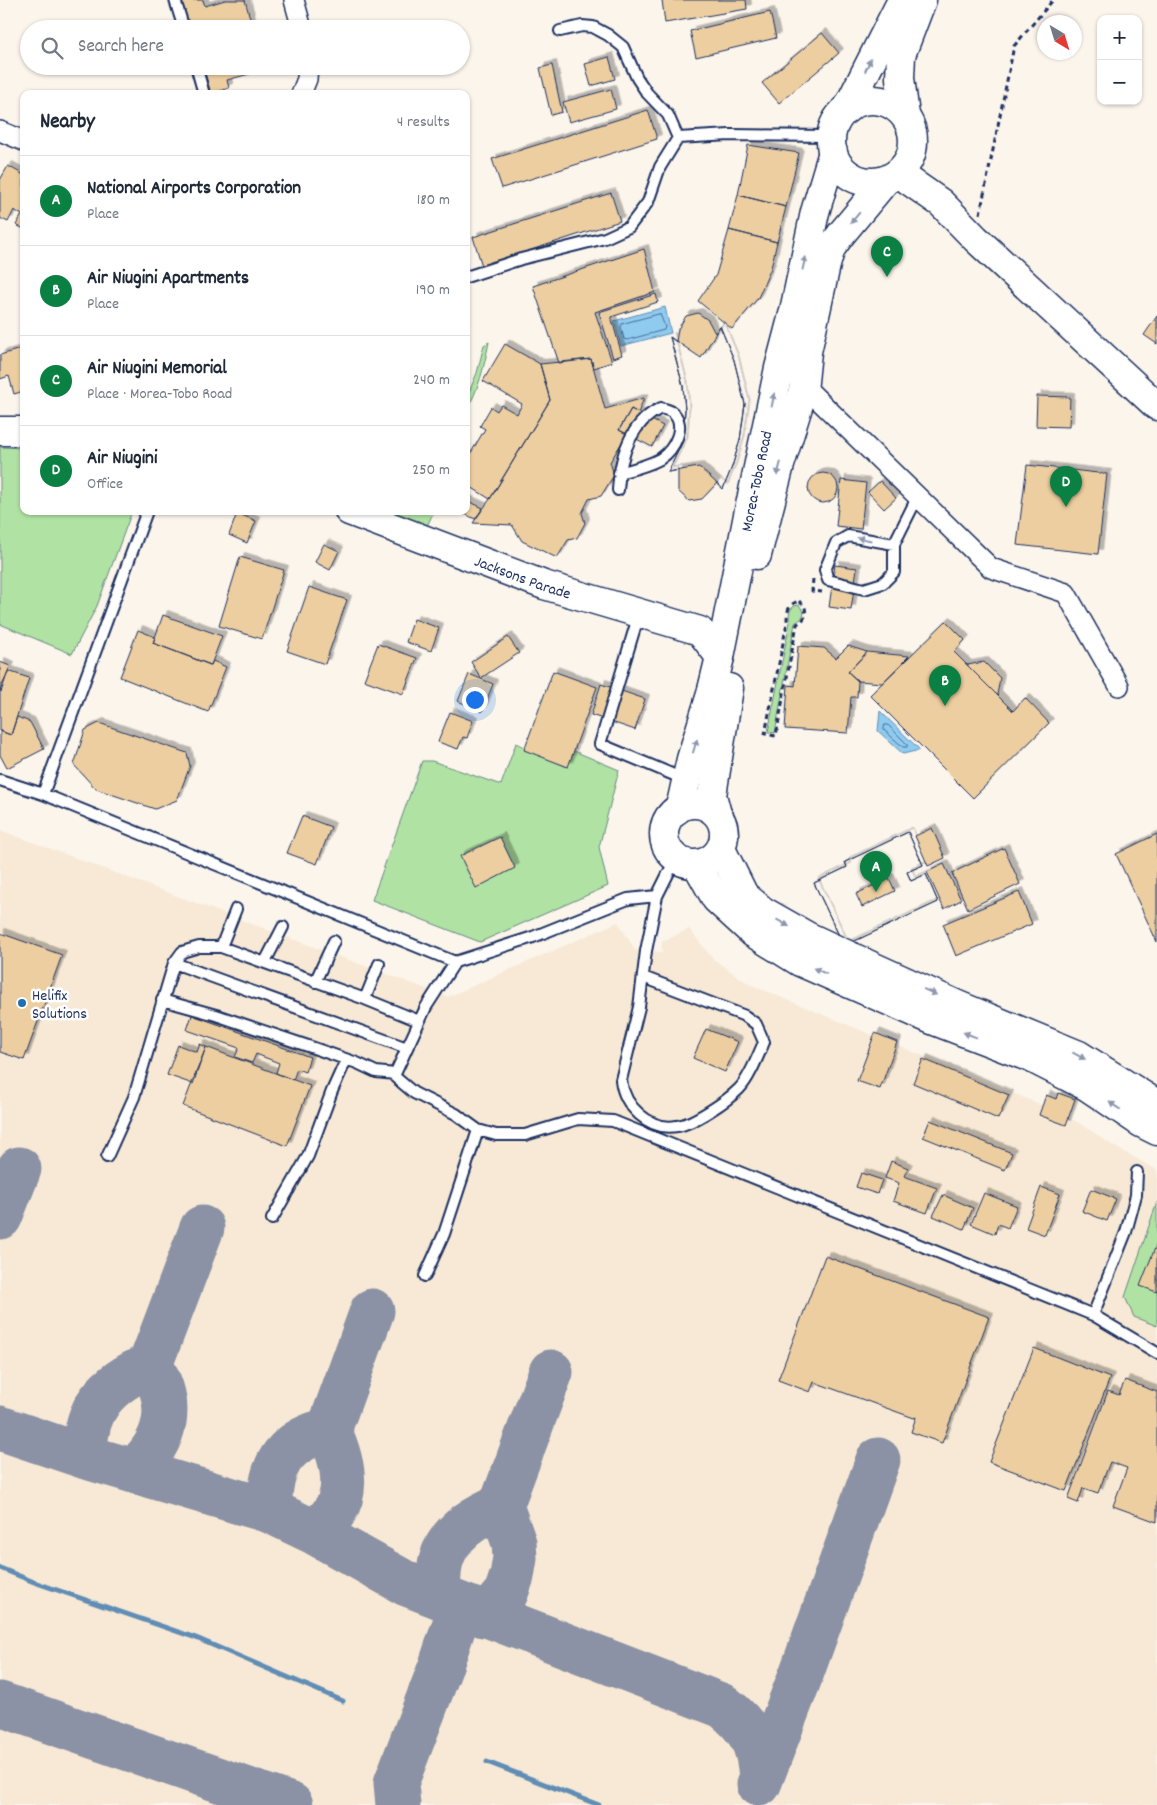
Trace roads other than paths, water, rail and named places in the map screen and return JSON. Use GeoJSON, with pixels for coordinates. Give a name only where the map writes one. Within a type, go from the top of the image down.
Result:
{"type":"FeatureCollection","features":[{"type":"Feature","properties":{"kind":"main road"},"geometry":{"type":"LineString","coordinates":[[902,0],[847,108],[836,121],[832,144],[840,166],[852,176],[867,181],[892,176],[908,161],[913,146],[900,78],[900,54],[922,0]]}},
{"type":"Feature","properties":{"kind":"main road"},"geometry":{"type":"LineString","coordinates":[[847,108],[861,101],[877,100],[893,104],[909,123],[922,164],[941,203],[976,240],[1157,406]]}},
{"type":"Feature","properties":{"kind":"main road","name":"Morea-Tobo Road"},"geometry":{"type":"LineString","coordinates":[[677,810],[681,804],[691,759],[720,657],[780,360],[794,311],[832,144]]}},
{"type":"Feature","properties":{"kind":"main road"},"geometry":{"type":"LineString","coordinates":[[892,176],[941,203]]}},
{"type":"Feature","properties":{"kind":"main road","name":"Morea-Tobo Road"},"geometry":{"type":"LineString","coordinates":[[717,814],[712,795],[724,712],[758,550],[803,385],[806,352],[826,265],[831,248],[842,233],[892,176]]}},
{"type":"Feature","properties":{"kind":"main road"},"geometry":{"type":"LineString","coordinates":[[0,431],[20,431]]}},
{"type":"Feature","properties":{"kind":"main road","name":"Jacksons Parade"},"geometry":{"type":"LineString","coordinates":[[359,515],[537,583],[700,631]]}},
{"type":"Feature","properties":{"kind":"main road"},"geometry":{"type":"LineString","coordinates":[[720,657],[700,631],[729,612]]}},
{"type":"Feature","properties":{"kind":"main road"},"geometry":{"type":"LineString","coordinates":[[686,861],[711,860],[720,849],[724,837],[723,825],[717,814],[698,804],[687,805],[677,810],[669,818],[665,828],[664,839],[668,850],[686,861],[716,899],[753,933],[800,962],[932,1020],[1031,1058],[1086,1086],[1141,1123],[1157,1131]]}},
{"type":"Feature","properties":{"kind":"main road"},"geometry":{"type":"LineString","coordinates":[[720,849],[744,895],[763,911],[808,936],[874,967],[960,1006],[1079,1055],[1157,1104]]}},
{"type":"Feature","properties":{"kind":"street"},"geometry":{"type":"LineString","coordinates":[[294,0],[300,20]]}},
{"type":"Feature","properties":{"kind":"street"},"geometry":{"type":"LineString","coordinates":[[302,90],[307,75]]}},
{"type":"Feature","properties":{"kind":"street"},"geometry":{"type":"LineString","coordinates":[[0,130],[20,139]]}},
{"type":"Feature","properties":{"kind":"street"},"geometry":{"type":"LineString","coordinates":[[803,385],[991,568],[1066,592],[1118,686]]}},
{"type":"Feature","properties":{"kind":"lane"},"geometry":{"type":"LineString","coordinates":[[175,0],[181,20]]}},
{"type":"Feature","properties":{"kind":"lane"},"geometry":{"type":"LineString","coordinates":[[560,31],[582,26],[593,27],[608,34],[623,47],[637,78],[647,93],[668,116],[678,138]]}},
{"type":"Feature","properties":{"kind":"lane"},"geometry":{"type":"LineString","coordinates":[[199,75],[203,90]]}},
{"type":"Feature","properties":{"kind":"lane"},"geometry":{"type":"LineString","coordinates":[[678,138],[730,135],[832,144]]}},
{"type":"Feature","properties":{"kind":"lane"},"geometry":{"type":"LineString","coordinates":[[470,276],[521,259],[605,238],[629,227],[648,202],[660,167],[678,138]]}},
{"type":"Feature","properties":{"kind":"lane"},"geometry":{"type":"LineString","coordinates":[[618,490],[619,473],[628,441],[649,414],[661,408],[671,412],[678,420],[679,429],[675,444],[663,457],[645,466],[619,473]]}},
{"type":"Feature","properties":{"kind":"lane"},"geometry":{"type":"LineString","coordinates":[[894,544],[848,536],[836,543],[825,570],[828,580],[864,589],[883,583],[894,572],[894,544],[918,496]]}},
{"type":"Feature","properties":{"kind":"lane"},"geometry":{"type":"LineString","coordinates":[[43,794],[146,515]]}},
{"type":"Feature","properties":{"kind":"lane"},"geometry":{"type":"LineString","coordinates":[[639,613],[600,744],[687,781]]}},
{"type":"Feature","properties":{"kind":"lane"},"geometry":{"type":"LineString","coordinates":[[0,780],[43,794],[455,962]]}},
{"type":"Feature","properties":{"kind":"lane"},"geometry":{"type":"LineString","coordinates":[[642,977],[745,1016],[756,1024],[764,1042],[756,1061],[740,1088],[706,1114],[677,1126],[648,1121],[639,1114],[629,1103],[622,1091],[621,1080],[639,1007],[642,977],[646,951],[657,896],[686,861]]}},
{"type":"Feature","properties":{"kind":"lane"},"geometry":{"type":"LineString","coordinates":[[394,1074],[426,1007],[455,962],[532,937],[628,899],[657,896]]}},
{"type":"Feature","properties":{"kind":"lane"},"geometry":{"type":"LineString","coordinates":[[220,947],[236,909]]}},
{"type":"Feature","properties":{"kind":"lane"},"geometry":{"type":"LineString","coordinates":[[265,962],[283,927]]}},
{"type":"Feature","properties":{"kind":"lane"},"geometry":{"type":"LineString","coordinates":[[315,982],[334,942]]}},
{"type":"Feature","properties":{"kind":"lane"},"geometry":{"type":"LineString","coordinates":[[107,1157],[134,1097],[174,963],[182,952],[199,947],[220,947],[365,999],[419,1021]]}},
{"type":"Feature","properties":{"kind":"lane"},"geometry":{"type":"LineString","coordinates":[[174,963],[407,1048]]}},
{"type":"Feature","properties":{"kind":"lane"},"geometry":{"type":"LineString","coordinates":[[365,999],[379,964]]}},
{"type":"Feature","properties":{"kind":"lane"},"geometry":{"type":"LineString","coordinates":[[162,1000],[216,1015],[376,1072],[394,1074]]}},
{"type":"Feature","properties":{"kind":"lane"},"geometry":{"type":"LineString","coordinates":[[272,1219],[308,1156],[332,1091],[346,1060]]}},
{"type":"Feature","properties":{"kind":"lane"},"geometry":{"type":"LineString","coordinates":[[394,1074],[399,1082],[414,1093],[456,1114],[478,1130],[496,1135],[525,1135],[578,1119],[613,1122],[1093,1315],[1157,1353]]}},
{"type":"Feature","properties":{"kind":"lane"},"geometry":{"type":"LineString","coordinates":[[425,1276],[444,1234],[478,1130]]}},
{"type":"Feature","properties":{"kind":"lane"},"geometry":{"type":"LineString","coordinates":[[1093,1315],[1126,1232],[1136,1194],[1138,1172]]}},
{"type":"Feature","properties":{"kind":"water"},"geometry":{"type":"Polygon","coordinates":[[[665,307],[671,333],[621,346],[614,321],[665,307]]]}},
{"type":"Feature","properties":{"kind":"water"},"geometry":{"type":"Polygon","coordinates":[[[880,711],[920,750],[903,754],[878,731],[880,711]]]}},
{"type":"Feature","properties":{"kind":"waterway"},"geometry":{"type":"LineString","coordinates":[[0,1568],[34,1582],[196,1638],[343,1701]]}},
{"type":"Feature","properties":{"kind":"waterway"},"geometry":{"type":"LineString","coordinates":[[487,1762],[599,1805]]}},
{"type":"Feature","properties":{"kind":"place","name":"Air Niugini Memorial"},"geometry":{"type":"Point","coordinates":[887,277]}},
{"type":"Feature","properties":{"kind":"place","name":"Air Niugini"},"geometry":{"type":"Point","coordinates":[1066,507]}},
{"type":"Feature","properties":{"kind":"place","name":"Air Niugini Apartments"},"geometry":{"type":"Point","coordinates":[945,706]}},
{"type":"Feature","properties":{"kind":"place","name":"National Airports Corporation"},"geometry":{"type":"Point","coordinates":[876,892]}},
{"type":"Feature","properties":{"kind":"place","name":"Helifix Solutions"},"geometry":{"type":"Point","coordinates":[22,1003]}}]}
